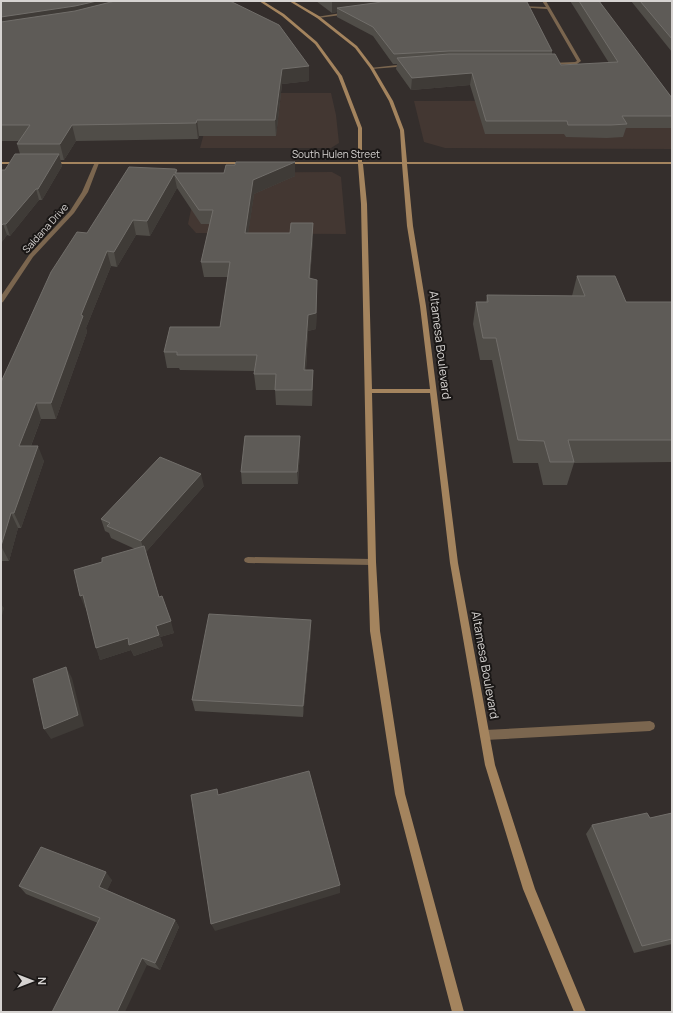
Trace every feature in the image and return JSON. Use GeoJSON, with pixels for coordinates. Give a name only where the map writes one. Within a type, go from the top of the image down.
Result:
{"type":"FeatureCollection","features":[{"type":"Feature","properties":{"kind":"main road"},"geometry":{"type":"LineString","coordinates":[[261,1],[283,15],[316,43],[340,76],[360,128],[360,163],[364,204],[372,562],[375,631],[400,794],[458,1012]]}},
{"type":"Feature","properties":{"kind":"main road","name":"Altamesa Boulevard"},"geometry":{"type":"LineString","coordinates":[[291,1],[318,17],[343,35],[356,47],[372,68],[392,102],[402,130],[410,226],[433,391],[454,563],[490,765],[529,889],[580,1012]]}},
{"type":"Feature","properties":{"kind":"main road"},"geometry":{"type":"LineString","coordinates":[[1,163],[23,163]]}},
{"type":"Feature","properties":{"kind":"main road"},"geometry":{"type":"LineString","coordinates":[[45,163],[248,163]]}},
{"type":"Feature","properties":{"kind":"main road","name":"South Hulen Street"},"geometry":{"type":"LineString","coordinates":[[278,163],[672,163]]}},
{"type":"Feature","properties":{"kind":"main road"},"geometry":{"type":"LineString","coordinates":[[368,391],[433,391]]}},
{"type":"Feature","properties":{"kind":"street"},"geometry":{"type":"LineString","coordinates":[[541,64],[576,63],[579,61],[544,1]]}},
{"type":"Feature","properties":{"kind":"street"},"geometry":{"type":"LineString","coordinates":[[517,7],[548,8]]}},
{"type":"Feature","properties":{"kind":"street"},"geometry":{"type":"LineString","coordinates":[[318,17],[352,12]]}},
{"type":"Feature","properties":{"kind":"street"},"geometry":{"type":"LineString","coordinates":[[372,68],[415,65]]}},
{"type":"Feature","properties":{"kind":"street","name":"Saldana Drive"},"geometry":{"type":"LineString","coordinates":[[1,301],[31,256],[72,212],[85,192],[97,163]]}},
{"type":"Feature","properties":{"kind":"street"},"geometry":{"type":"LineString","coordinates":[[248,560],[372,562]]}},
{"type":"Feature","properties":{"kind":"street","name":"Altamesa Boulevard"},"geometry":{"type":"LineString","coordinates":[[485,735],[650,726]]}},
{"type":"Feature","properties":{"kind":"shaded area"},"geometry":{"type":"Polygon","coordinates":[[[215,93],[331,93],[336,115],[339,143],[331,148],[200,148],[215,93]]]}},
{"type":"Feature","properties":{"kind":"shaded area"},"geometry":{"type":"Polygon","coordinates":[[[672,100],[672,149],[445,148],[424,142],[414,101],[672,100]]]}},
{"type":"Feature","properties":{"kind":"shaded area"},"geometry":{"type":"Polygon","coordinates":[[[332,172],[341,177],[346,234],[196,233],[188,224],[198,176],[205,173],[332,172]]]}},
{"type":"Feature","properties":{"kind":"building"},"geometry":{"type":"Polygon","coordinates":[[[1,1],[97,1],[75,6],[1,17],[1,1]]]}},
{"type":"Feature","properties":{"kind":"building"},"geometry":{"type":"Polygon","coordinates":[[[115,1],[230,1],[279,25],[309,66],[282,69],[275,120],[197,120],[196,123],[72,125],[60,144],[17,144],[30,125],[1,125],[1,22],[75,11],[115,1]]]}},
{"type":"Feature","properties":{"kind":"building"},"geometry":{"type":"Polygon","coordinates":[[[579,1],[599,1],[672,98],[672,116],[622,116],[627,124],[611,125],[568,125],[567,121],[486,121],[472,73],[412,78],[397,58],[449,54],[555,54],[561,65],[618,62],[579,1]]]}},
{"type":"Feature","properties":{"kind":"building"},"geometry":{"type":"Polygon","coordinates":[[[640,1],[672,1],[672,39],[640,1]]]}},
{"type":"Feature","properties":{"kind":"building"},"geometry":{"type":"Polygon","coordinates":[[[382,2],[527,2],[552,51],[449,51],[394,54],[373,27],[337,8],[382,2]]]}},
{"type":"Feature","properties":{"kind":"building"},"geometry":{"type":"Polygon","coordinates":[[[15,154],[59,154],[38,189],[36,189],[6,224],[1,226],[1,170],[5,170],[15,154]]]}},
{"type":"Feature","properties":{"kind":"building"},"geometry":{"type":"Polygon","coordinates":[[[236,162],[295,162],[253,180],[245,233],[290,233],[291,223],[313,223],[309,278],[317,280],[316,313],[308,315],[304,370],[313,370],[312,390],[275,390],[276,374],[254,374],[257,355],[177,355],[177,352],[164,352],[170,327],[220,327],[230,262],[201,262],[213,210],[199,210],[174,174],[147,221],[133,220],[114,252],[107,251],[81,315],[83,316],[51,403],[36,403],[19,446],[38,446],[14,513],[11,513],[1,546],[1,382],[51,272],[77,232],[87,233],[129,167],[175,169],[177,170],[175,173],[224,173],[226,165],[235,165],[236,162]]]}},
{"type":"Feature","properties":{"kind":"building"},"geometry":{"type":"Polygon","coordinates":[[[577,276],[615,276],[626,302],[672,302],[672,440],[568,440],[574,462],[550,462],[544,441],[518,440],[496,338],[483,338],[476,302],[488,302],[487,295],[585,296],[577,276]]]}},
{"type":"Feature","properties":{"kind":"building"},"geometry":{"type":"Polygon","coordinates":[[[245,436],[300,436],[297,472],[241,472],[245,436]]]}},
{"type":"Feature","properties":{"kind":"building"},"geometry":{"type":"Polygon","coordinates":[[[160,457],[201,474],[141,541],[107,526],[110,523],[101,519],[160,457]]]}},
{"type":"Feature","properties":{"kind":"building"},"geometry":{"type":"Polygon","coordinates":[[[144,546],[159,597],[162,596],[171,621],[156,626],[159,635],[129,645],[128,638],[96,648],[83,595],[80,596],[74,570],[102,562],[102,558],[144,546]]]}},
{"type":"Feature","properties":{"kind":"building"},"geometry":{"type":"Polygon","coordinates":[[[209,614],[311,620],[303,706],[192,700],[209,614]]]}},
{"type":"Feature","properties":{"kind":"building"},"geometry":{"type":"Polygon","coordinates":[[[66,667],[78,715],[44,729],[33,679],[66,667]]]}},
{"type":"Feature","properties":{"kind":"building"},"geometry":{"type":"Polygon","coordinates":[[[309,771],[340,885],[211,924],[191,795],[217,789],[218,795],[309,771]]]}},
{"type":"Feature","properties":{"kind":"building"},"geometry":{"type":"Polygon","coordinates":[[[647,813],[650,818],[672,813],[672,939],[642,946],[592,825],[647,813]]]}},
{"type":"Feature","properties":{"kind":"building"},"geometry":{"type":"Polygon","coordinates":[[[41,847],[106,872],[99,887],[175,920],[155,963],[142,958],[117,1012],[52,1012],[100,918],[19,886],[41,847]]]}}]}
